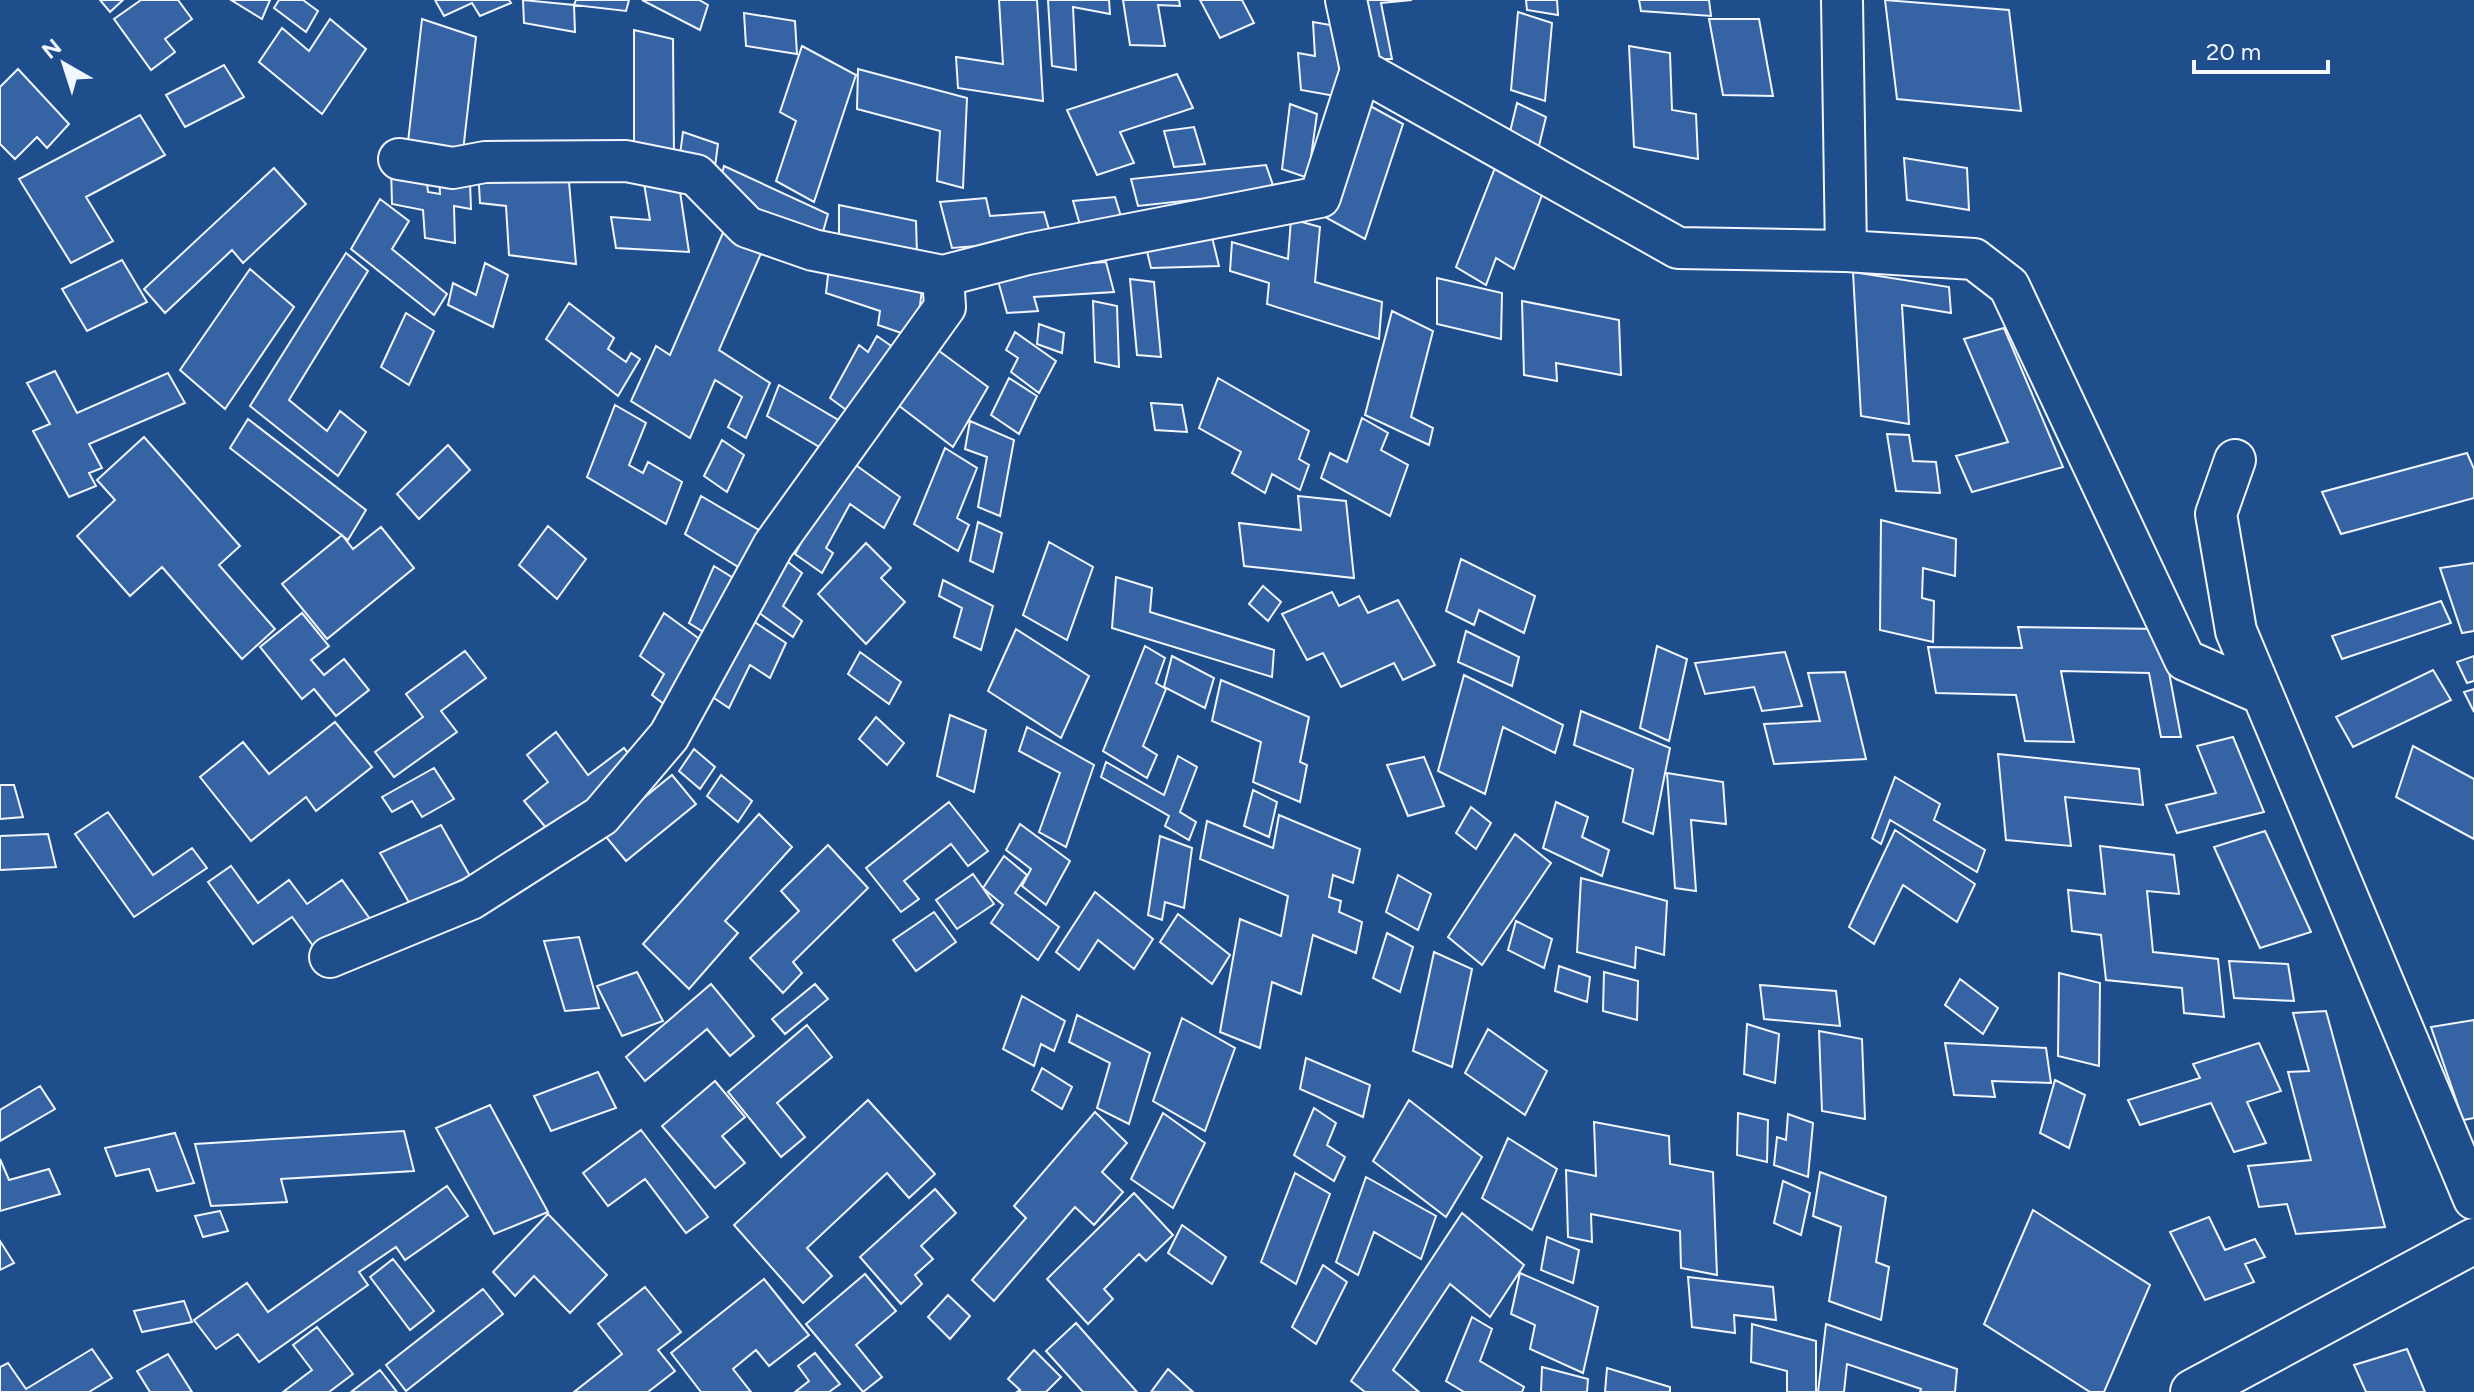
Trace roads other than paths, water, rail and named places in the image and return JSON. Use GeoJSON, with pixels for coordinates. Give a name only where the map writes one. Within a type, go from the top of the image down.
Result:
{"type":"FeatureCollection","features":[{"type":"Feature","properties":{"kind":"street"},"geometry":{"type":"LineString","coordinates":[[399,159],[453,168],[485,162],[626,161],[696,175],[747,227],[813,250],[943,276],[1028,254],[1320,197],[1361,70],[1346,0]]}},
{"type":"Feature","properties":{"kind":"street"},"geometry":{"type":"LineString","coordinates":[[1842,0],[1846,251]]}},
{"type":"Feature","properties":{"kind":"street"},"geometry":{"type":"LineString","coordinates":[[1361,70],[1678,248],[1846,251],[1974,259],[2009,286],[2185,660],[2262,694]]}},
{"type":"Feature","properties":{"kind":"street"},"geometry":{"type":"LineString","coordinates":[[330,957],[471,899],[601,816],[669,736],[773,546],[945,307],[943,276]]}},
{"type":"Feature","properties":{"kind":"street"},"geometry":{"type":"LineString","coordinates":[[2235,460],[2216,514],[2236,631],[2474,1199]]}},
{"type":"Feature","properties":{"kind":"street"},"geometry":{"type":"LineString","coordinates":[[2193,1392],[2474,1241]]}}]}
